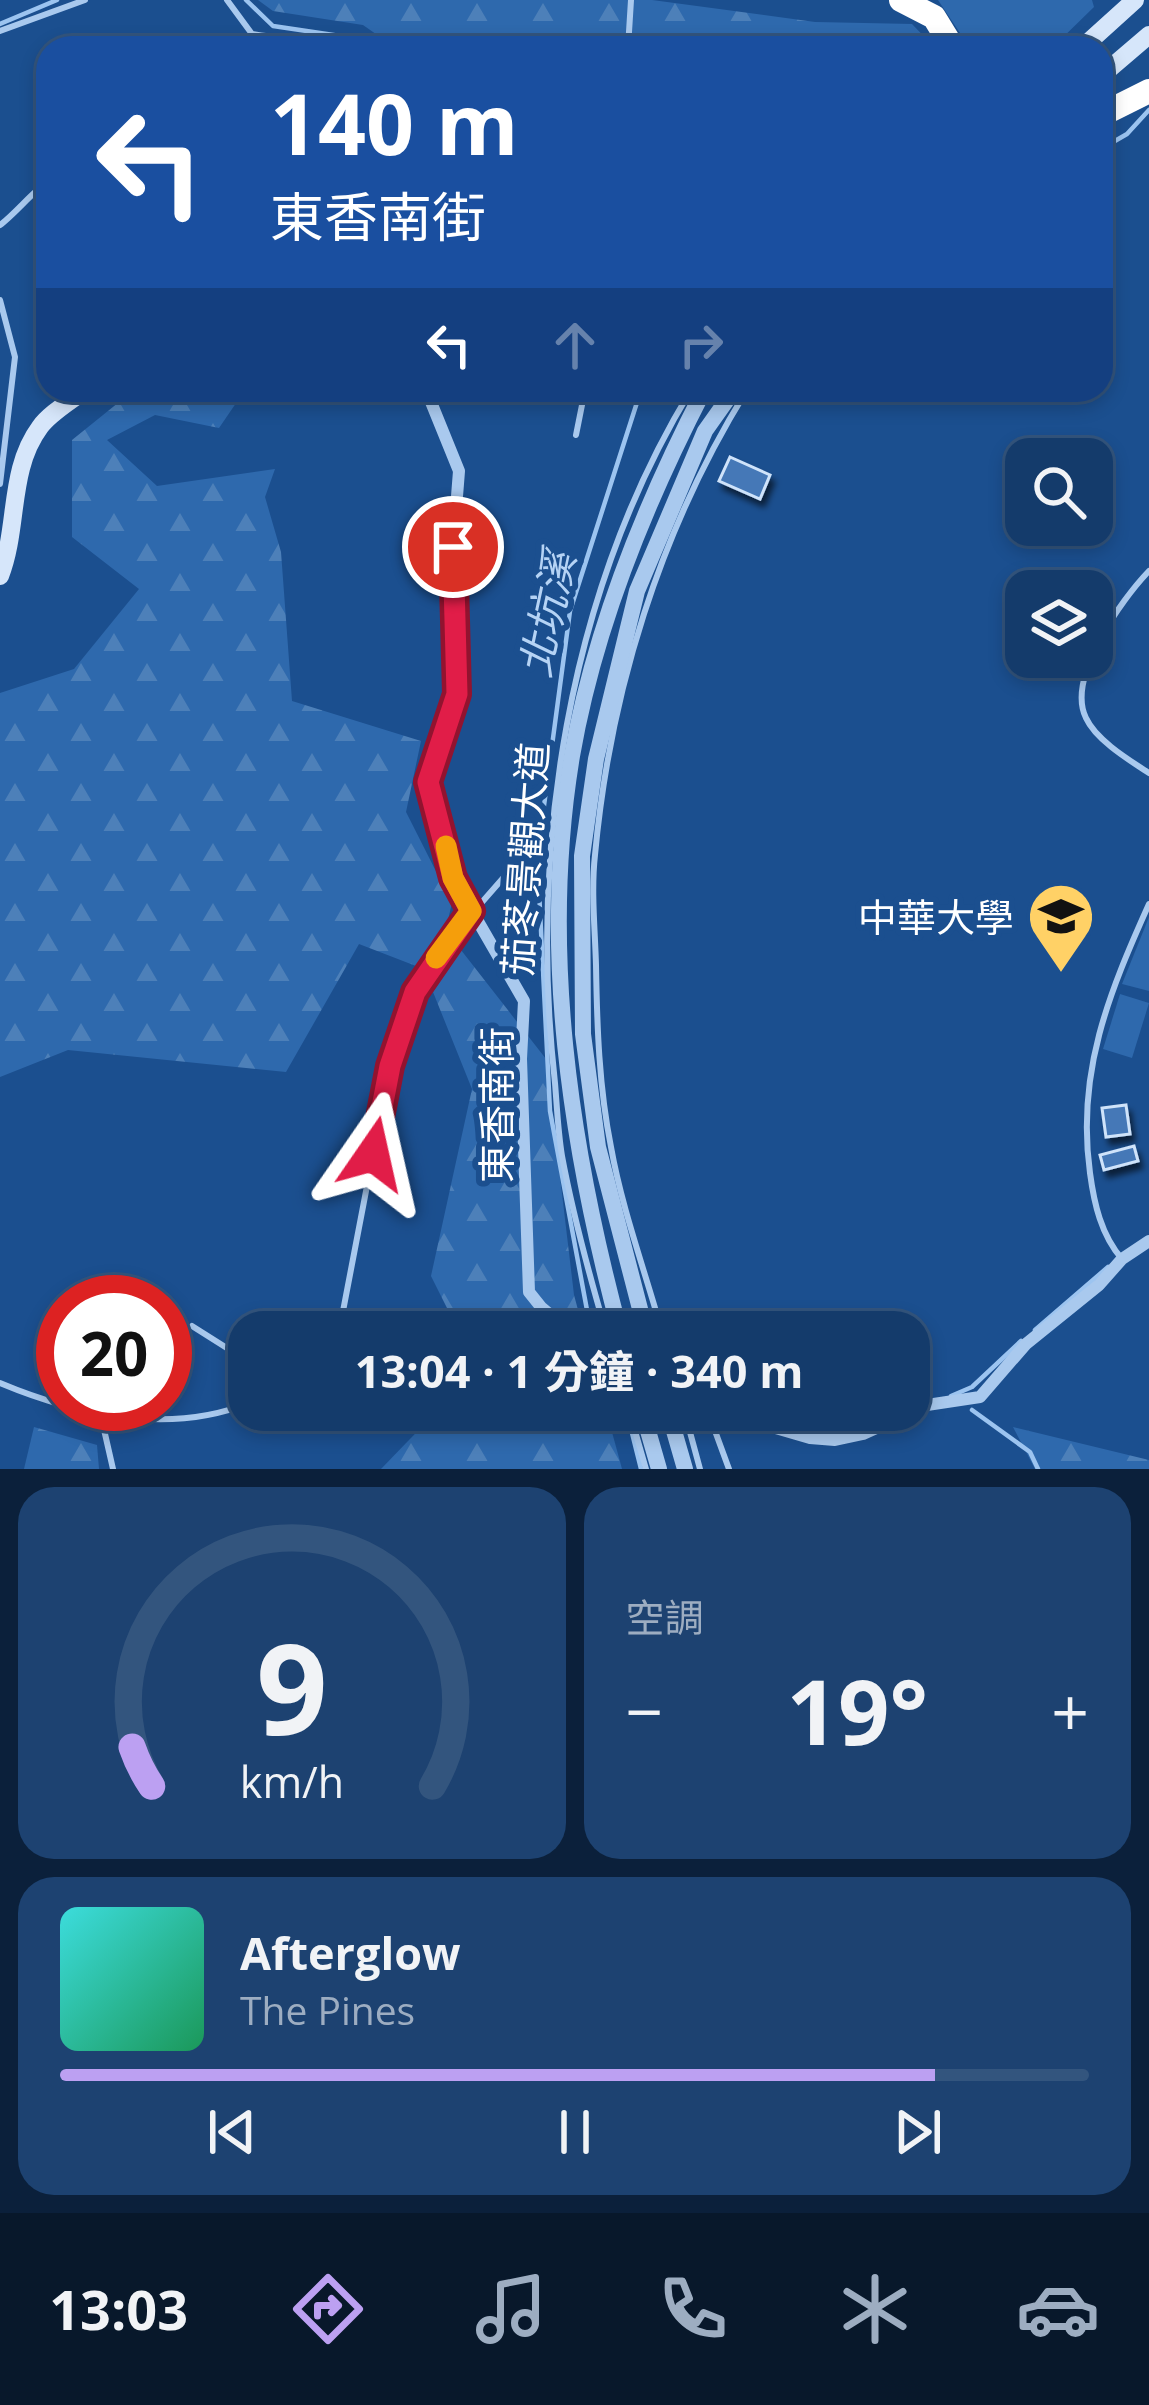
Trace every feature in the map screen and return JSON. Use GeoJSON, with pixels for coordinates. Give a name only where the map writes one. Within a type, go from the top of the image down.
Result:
{"type":"FeatureCollection","features":[{"type":"Feature","properties":{"kind":"highway"},"geometry":{"type":"LineString","coordinates":[[901,0],[934,17],[946,36]]}},
{"type":"Feature","properties":{"kind":"highway"},"geometry":{"type":"LineString","coordinates":[[1113,110],[1149,91]]}},
{"type":"Feature","properties":{"kind":"main road"},"geometry":{"type":"LineString","coordinates":[[1095,36],[1135,0]]}},
{"type":"Feature","properties":{"kind":"main road"},"geometry":{"type":"LineString","coordinates":[[1113,66],[1149,35]]}},
{"type":"Feature","properties":{"kind":"main road"},"geometry":{"type":"LineString","coordinates":[[0,576],[10,552],[20,464],[41,424],[69,402]]}},
{"type":"Feature","properties":{"kind":"street","name":"東香南街"},"geometry":{"type":"LineString","coordinates":[[431,402],[459,471],[453,547],[457,694],[428,782],[453,878],[524,1001],[521,1059],[529,1292],[549,1311]]}},
{"type":"Feature","properties":{"kind":"street","name":"茄苳景觀大道"},"geometry":{"type":"LineString","coordinates":[[611,1311],[598,1280],[562,1021],[557,853],[572,756],[600,645],[644,518],[698,402]]}},
{"type":"Feature","properties":{"kind":"street","name":"茄苳景觀大道"},"geometry":{"type":"LineString","coordinates":[[637,1269],[598,1147],[584,1034],[588,858],[596,759],[637,591],[705,431],[726,402]]}},
{"type":"Feature","properties":{"kind":"street"},"geometry":{"type":"LineString","coordinates":[[930,1405],[980,1397],[1026,1344],[1149,1241]]}},
{"type":"Feature","properties":{"kind":"street"},"geometry":{"type":"LineString","coordinates":[[637,1269],[643,1311]]}},
{"type":"Feature","properties":{"kind":"street"},"geometry":{"type":"LineString","coordinates":[[648,1431],[659,1469]]}},
{"type":"Feature","properties":{"kind":"street"},"geometry":{"type":"LineString","coordinates":[[674,1431],[686,1469]]}},
{"type":"Feature","properties":{"kind":"street"},"geometry":{"type":"LineString","coordinates":[[786,1431],[836,1440],[870,1431]]}},
{"type":"Feature","properties":{"kind":"lane"},"geometry":{"type":"LineString","coordinates":[[0,31],[86,0]]}},
{"type":"Feature","properties":{"kind":"lane"},"geometry":{"type":"LineString","coordinates":[[227,0],[252,34],[261,36]]}},
{"type":"Feature","properties":{"kind":"lane"},"geometry":{"type":"LineString","coordinates":[[629,36],[631,0]]}},
{"type":"Feature","properties":{"kind":"lane"},"geometry":{"type":"LineString","coordinates":[[0,225],[36,190]]}},
{"type":"Feature","properties":{"kind":"lane"},"geometry":{"type":"LineString","coordinates":[[0,303],[15,357],[0,484]]}},
{"type":"Feature","properties":{"kind":"lane"},"geometry":{"type":"LineString","coordinates":[[576,434],[583,402]]}},
{"type":"Feature","properties":{"kind":"lane","name":"茄苳景觀大道"},"geometry":{"type":"LineString","coordinates":[[557,853],[562,750],[605,580],[624,528],[684,402]]}},
{"type":"Feature","properties":{"kind":"lane","name":"茄苳景觀大道"},"geometry":{"type":"LineString","coordinates":[[637,1269],[611,1149],[597,1034],[588,858],[627,669],[655,580],[714,442],[739,402]]}},
{"type":"Feature","properties":{"kind":"lane"},"geometry":{"type":"LineString","coordinates":[[662,528],[714,442]]}},
{"type":"Feature","properties":{"kind":"lane"},"geometry":{"type":"LineString","coordinates":[[1149,571],[1099,644],[1082,677],[1079,701],[1088,724],[1149,773]]}},
{"type":"Feature","properties":{"kind":"lane"},"geometry":{"type":"LineString","coordinates":[[571,709],[600,645]]}},
{"type":"Feature","properties":{"kind":"lane"},"geometry":{"type":"LineString","coordinates":[[343,1311],[390,1066],[415,992],[471,911],[511,869],[557,853]]}},
{"type":"Feature","properties":{"kind":"lane"},"geometry":{"type":"LineString","coordinates":[[1122,1259],[1095,1206],[1086,1145],[1088,1079],[1117,976],[1149,904]]}},
{"type":"Feature","properties":{"kind":"lane"},"geometry":{"type":"LineString","coordinates":[[590,1080],[597,1034]]}},
{"type":"Feature","properties":{"kind":"lane"},"geometry":{"type":"LineString","coordinates":[[637,1269],[654,1311]]}},
{"type":"Feature","properties":{"kind":"lane"},"geometry":{"type":"LineString","coordinates":[[598,1280],[603,1311]]}},
{"type":"Feature","properties":{"kind":"lane"},"geometry":{"type":"LineString","coordinates":[[192,1326],[228,1349]]}},
{"type":"Feature","properties":{"kind":"lane"},"geometry":{"type":"LineString","coordinates":[[0,1383],[36,1398]]}},
{"type":"Feature","properties":{"kind":"lane"},"geometry":{"type":"LineString","coordinates":[[192,1419],[228,1411]]}},
{"type":"Feature","properties":{"kind":"lane"},"geometry":{"type":"LineString","coordinates":[[104,1431],[113,1469]]}},
{"type":"Feature","properties":{"kind":"lane"},"geometry":{"type":"LineString","coordinates":[[635,1431],[646,1469]]}},
{"type":"Feature","properties":{"kind":"lane"},"geometry":{"type":"LineString","coordinates":[[690,1431],[700,1469]]}},
{"type":"Feature","properties":{"kind":"lane"},"geometry":{"type":"LineString","coordinates":[[715,1431],[729,1469]]}},
{"type":"Feature","properties":{"kind":"green space"},"geometry":{"type":"Polygon","coordinates":[[[258,0],[652,0],[815,22],[912,24],[924,36],[379,36],[363,25],[273,11],[258,0]]]}},
{"type":"Feature","properties":{"kind":"green space"},"geometry":{"type":"Polygon","coordinates":[[[938,0],[1092,0],[1094,7],[1064,36],[960,33],[938,0]]]}},
{"type":"Feature","properties":{"kind":"green space"},"geometry":{"type":"Polygon","coordinates":[[[119,402],[237,402],[219,428],[155,415],[107,440],[157,486],[275,469],[265,497],[281,552],[292,701],[421,741],[406,812],[452,903],[446,928],[416,966],[359,944],[286,1072],[68,1050],[0,1077],[0,693],[74,669],[139,589],[72,537],[72,440],[119,402]]]}},
{"type":"Feature","properties":{"kind":"green space"},"geometry":{"type":"Polygon","coordinates":[[[1149,917],[1149,991],[1122,984],[1149,917]]]}},
{"type":"Feature","properties":{"kind":"green space"},"geometry":{"type":"Polygon","coordinates":[[[461,950],[546,1059],[578,1311],[448,1311],[431,1276],[472,1089],[433,992],[461,950]]]}},
{"type":"Feature","properties":{"kind":"green space"},"geometry":{"type":"Polygon","coordinates":[[[1120,994],[1149,1003],[1132,1058],[1103,1049],[1120,994]]]}},
{"type":"Feature","properties":{"kind":"green space"},"geometry":{"type":"Polygon","coordinates":[[[34,1427],[97,1445],[99,1469],[24,1469],[34,1427]]]}},
{"type":"Feature","properties":{"kind":"green space"},"geometry":{"type":"Polygon","coordinates":[[[1013,1427],[1149,1460],[1149,1469],[1035,1469],[1013,1427]]]}},
{"type":"Feature","properties":{"kind":"green space"},"geometry":{"type":"Polygon","coordinates":[[[418,1431],[612,1431],[622,1469],[381,1469],[418,1431]]]}},
{"type":"Feature","properties":{"kind":"building"},"geometry":{"type":"Polygon","coordinates":[[[730,457],[770,475],[760,499],[719,481],[730,457]]]}},
{"type":"Feature","properties":{"kind":"building"},"geometry":{"type":"Polygon","coordinates":[[[1126,1105],[1130,1134],[1106,1137],[1102,1108],[1126,1105]]]}},
{"type":"Feature","properties":{"kind":"building"},"geometry":{"type":"Polygon","coordinates":[[[1134,1146],[1138,1161],[1104,1170],[1100,1155],[1134,1146]]]}},
{"type":"Feature","properties":{"kind":"waterway","name":"北坑溪"},"geometry":{"type":"LineString","coordinates":[[0,24],[57,0]]}},
{"type":"Feature","properties":{"kind":"waterway","name":"北坑溪"},"geometry":{"type":"LineString","coordinates":[[246,0],[273,26],[340,36]]}},
{"type":"Feature","properties":{"kind":"waterway"},"geometry":{"type":"LineString","coordinates":[[1113,142],[1149,110]]}},
{"type":"Feature","properties":{"kind":"waterway","name":"北坑溪"},"geometry":{"type":"LineString","coordinates":[[537,858],[570,611],[637,402]]}},
{"type":"Feature","properties":{"kind":"waterway","name":"北坑溪"},"geometry":{"type":"LineString","coordinates":[[538,870],[550,1111],[587,1311]]}},
{"type":"Feature","properties":{"kind":"waterway"},"geometry":{"type":"LineString","coordinates":[[1035,1330],[1108,1267]]}},
{"type":"Feature","properties":{"kind":"waterway"},"geometry":{"type":"LineString","coordinates":[[951,1396],[972,1387],[1021,1341]]}},
{"type":"Feature","properties":{"kind":"waterway"},"geometry":{"type":"LineString","coordinates":[[972,1410],[1030,1452],[1038,1469]]}},
{"type":"Feature","properties":{"kind":"waterway","name":"北坑溪"},"geometry":{"type":"LineString","coordinates":[[632,1433],[641,1469]]}},
{"type":"Feature","properties":{"kind":"slow traffic"},"geometry":{"type":"LineString","coordinates":[[436,958],[471,911],[453,878],[446,846]]}},
{"type":"Feature","properties":{"kind":"place","name":"中華大學"},"geometry":{"type":"Point","coordinates":[1061,975]}},
{"type":"Feature","properties":{"kind":"route"},"geometry":{"type":"LineString","coordinates":[[373,1154],[390,1066],[415,992],[471,911],[453,878],[428,782],[457,694],[453,547]]}}]}
